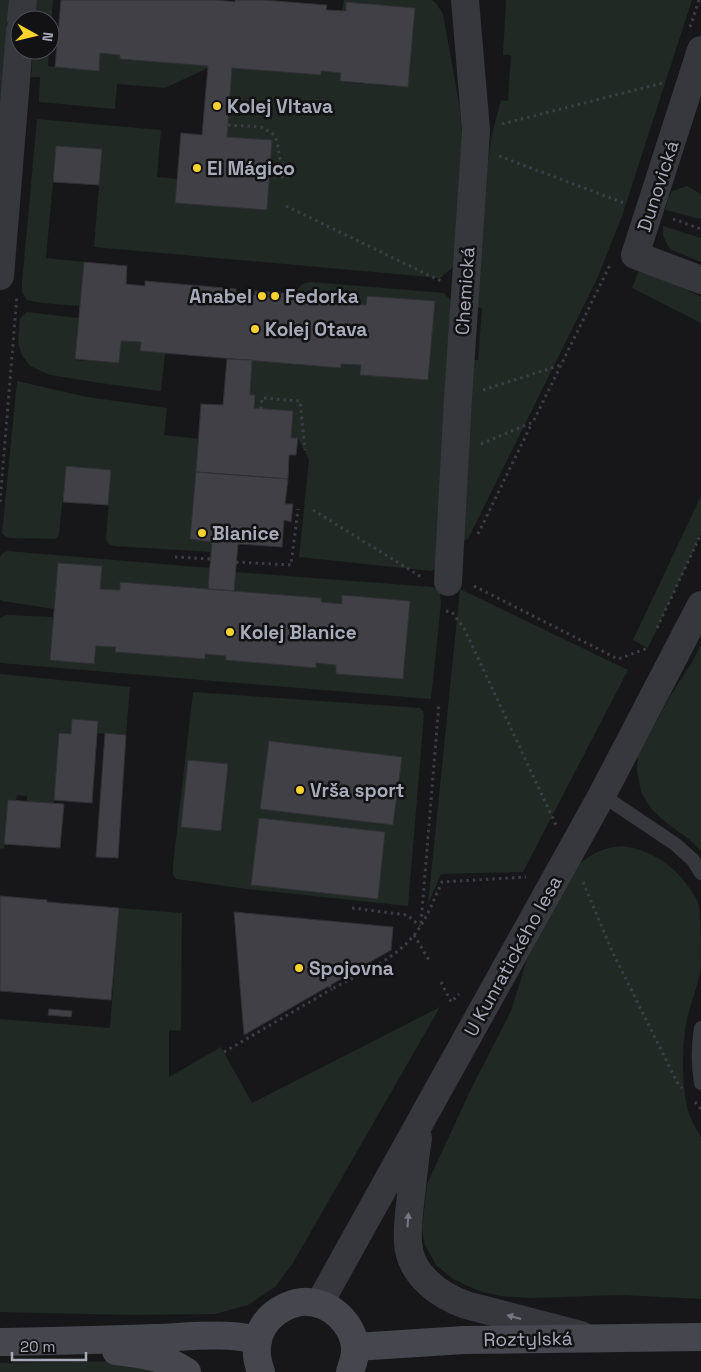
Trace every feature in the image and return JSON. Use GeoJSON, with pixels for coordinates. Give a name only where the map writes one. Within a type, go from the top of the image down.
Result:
{"type":"FeatureCollection","features":[{"type":"Feature","properties":{"kind":"main road"},"geometry":{"type":"LineString","coordinates":[[260,1372],[256,1355],[258,1340],[264,1324],[276,1312],[291,1304],[308,1302],[324,1305],[339,1314],[349,1327],[353,1360]]}},
{"type":"Feature","properties":{"kind":"main road"},"geometry":{"type":"LineString","coordinates":[[0,1342],[200,1336],[245,1337],[258,1340]]}},
{"type":"Feature","properties":{"kind":"main road","name":"Roztylská"},"geometry":{"type":"LineString","coordinates":[[353,1360],[464,1340],[701,1337]]}},
{"type":"Feature","properties":{"kind":"main road"},"geometry":{"type":"LineString","coordinates":[[56,1341],[148,1355],[172,1363],[187,1372]]}},
{"type":"Feature","properties":{"kind":"street","name":"Chemická"},"geometry":{"type":"LineString","coordinates":[[437,581],[449,546],[476,138],[465,0]]}},
{"type":"Feature","properties":{"kind":"street","name":"Dunovická"},"geometry":{"type":"LineString","coordinates":[[694,43],[650,211],[635,255],[701,280]]}},
{"type":"Feature","properties":{"kind":"street"},"geometry":{"type":"LineString","coordinates":[[9,285],[19,60]]}},
{"type":"Feature","properties":{"kind":"street","name":"U Kunratického lesa"},"geometry":{"type":"LineString","coordinates":[[319,1304],[602,795],[701,605]]}},
{"type":"Feature","properties":{"kind":"street"},"geometry":{"type":"LineString","coordinates":[[420,1124],[408,1219],[408,1238],[410,1256],[423,1277],[440,1293],[466,1305],[595,1338]]}},
{"type":"Feature","properties":{"kind":"lane"},"geometry":{"type":"LineString","coordinates":[[602,795],[675,844],[693,860],[701,873]]}},
{"type":"Feature","properties":{"kind":"lane"},"geometry":{"type":"LineString","coordinates":[[701,1028],[699,1037],[701,1083]]}},
{"type":"Feature","properties":{"kind":"path"},"geometry":{"type":"LineString","coordinates":[[694,43],[699,0]]}},
{"type":"Feature","properties":{"kind":"path"},"geometry":{"type":"LineString","coordinates":[[476,138],[666,82]]}},
{"type":"Feature","properties":{"kind":"path"},"geometry":{"type":"LineString","coordinates":[[228,125],[261,127],[272,133],[277,141],[280,159],[288,177],[270,176]]}},
{"type":"Feature","properties":{"kind":"path"},"geometry":{"type":"LineString","coordinates":[[476,138],[619,201],[650,211]]}},
{"type":"Feature","properties":{"kind":"path"},"geometry":{"type":"LineString","coordinates":[[286,206],[444,283]]}},
{"type":"Feature","properties":{"kind":"path"},"geometry":{"type":"LineString","coordinates":[[449,546],[470,546],[474,542],[613,258]]}},
{"type":"Feature","properties":{"kind":"path"},"geometry":{"type":"LineString","coordinates":[[0,502],[9,285]]}},
{"type":"Feature","properties":{"kind":"path"},"geometry":{"type":"LineString","coordinates":[[458,398],[561,365]]}},
{"type":"Feature","properties":{"kind":"path"},"geometry":{"type":"LineString","coordinates":[[261,408],[262,398],[300,401],[305,450]]}},
{"type":"Feature","properties":{"kind":"path"},"geometry":{"type":"LineString","coordinates":[[455,455],[532,422]]}},
{"type":"Feature","properties":{"kind":"path"},"geometry":{"type":"LineString","coordinates":[[236,562],[291,565],[298,509]]}},
{"type":"Feature","properties":{"kind":"path"},"geometry":{"type":"LineString","coordinates":[[313,510],[437,581],[470,584],[618,659],[648,648],[653,642]]}},
{"type":"Feature","properties":{"kind":"path"},"geometry":{"type":"LineString","coordinates":[[175,557],[211,560]]}},
{"type":"Feature","properties":{"kind":"path"},"geometry":{"type":"LineString","coordinates":[[446,611],[452,612],[464,628],[532,776],[570,852],[612,951],[677,1082],[683,1089]]}},
{"type":"Feature","properties":{"kind":"path"},"geometry":{"type":"LineString","coordinates":[[420,926],[438,703]]}},
{"type":"Feature","properties":{"kind":"path"},"geometry":{"type":"LineString","coordinates":[[224,1052],[393,956],[414,935],[420,926],[442,882],[526,878]]}},
{"type":"Feature","properties":{"kind":"path"},"geometry":{"type":"LineString","coordinates":[[352,908],[407,915],[420,926]]}},
{"type":"Feature","properties":{"kind":"path"},"geometry":{"type":"LineString","coordinates":[[414,935],[429,960]]}},
{"type":"Feature","properties":{"kind":"path"},"geometry":{"type":"LineString","coordinates":[[441,982],[452,1002],[461,993]]}},
{"type":"Feature","properties":{"kind":"path"},"geometry":{"type":"LineString","coordinates":[[328,985],[332,989]]}},
{"type":"Feature","properties":{"kind":"path"},"geometry":{"type":"LineString","coordinates":[[689,1096],[701,1109]]}},
{"type":"Feature","properties":{"kind":"shaded area"},"geometry":{"type":"Polygon","coordinates":[[[0,0],[9,0],[0,110],[0,0]]]}},
{"type":"Feature","properties":{"kind":"shaded area"},"geometry":{"type":"Polygon","coordinates":[[[36,0],[53,0],[52,10],[36,10],[36,0]]]}},
{"type":"Feature","properties":{"kind":"shaded area"},"geometry":{"type":"Polygon","coordinates":[[[344,0],[432,0],[443,14],[460,108],[465,180],[460,255],[451,269],[440,278],[94,247],[102,149],[53,182],[46,258],[84,262],[80,306],[27,300],[22,292],[22,283],[37,119],[161,130],[157,177],[177,179],[175,203],[267,210],[272,141],[227,137],[232,68],[321,75],[321,71],[341,73],[340,82],[408,87],[415,8],[346,3],[346,11],[342,11],[344,0]]]}},
{"type":"Feature","properties":{"kind":"shaded area"},"geometry":{"type":"Polygon","coordinates":[[[506,0],[692,0],[622,216],[597,279],[468,539],[463,541],[470,360],[478,360],[482,308],[475,307],[487,169],[492,134],[501,100],[508,101],[511,55],[503,55],[506,0]]]}},
{"type":"Feature","properties":{"kind":"shaded area"},"geometry":{"type":"Polygon","coordinates":[[[100,53],[120,55],[120,59],[208,66],[208,68],[165,88],[117,84],[115,109],[39,102],[40,77],[31,77],[32,60],[48,60],[48,66],[99,71],[100,53]]]}},
{"type":"Feature","properties":{"kind":"shaded area"},"geometry":{"type":"Polygon","coordinates":[[[687,186],[701,194],[701,219],[665,210],[672,191],[687,186]]]}},
{"type":"Feature","properties":{"kind":"shaded area"},"geometry":{"type":"Polygon","coordinates":[[[663,226],[701,238],[701,262],[670,249],[663,236],[663,226]]]}},
{"type":"Feature","properties":{"kind":"shaded area"},"geometry":{"type":"Polygon","coordinates":[[[639,270],[701,297],[701,323],[632,288],[639,270]]]}},
{"type":"Feature","properties":{"kind":"shaded area"},"geometry":{"type":"Polygon","coordinates":[[[311,282],[444,293],[451,301],[438,568],[431,571],[299,557],[309,460],[298,438],[291,438],[293,411],[254,408],[255,395],[250,395],[252,360],[340,368],[341,364],[361,365],[361,375],[428,380],[435,301],[367,296],[366,305],[346,303],[346,298],[297,294],[298,288],[301,285],[311,282]]]}},
{"type":"Feature","properties":{"kind":"shaded area"},"geometry":{"type":"Polygon","coordinates":[[[27,312],[79,318],[75,360],[119,363],[121,341],[141,342],[140,351],[165,353],[161,391],[50,375],[30,366],[22,355],[18,343],[20,318],[27,312]]]}},
{"type":"Feature","properties":{"kind":"shaded area"},"geometry":{"type":"Polygon","coordinates":[[[17,381],[87,397],[167,408],[164,435],[199,439],[190,539],[212,542],[211,552],[114,546],[109,544],[106,540],[111,470],[66,466],[59,535],[55,539],[10,538],[5,536],[2,533],[17,381]]]}},
{"type":"Feature","properties":{"kind":"shaded area"},"geometry":{"type":"Polygon","coordinates":[[[701,496],[701,534],[648,648],[633,640],[701,496]]]}},
{"type":"Feature","properties":{"kind":"shaded area"},"geometry":{"type":"Polygon","coordinates":[[[8,551],[210,568],[208,589],[121,582],[120,590],[100,589],[102,566],[58,563],[54,609],[2,601],[0,599],[0,557],[8,551]]]}},
{"type":"Feature","properties":{"kind":"shaded area"},"geometry":{"type":"Polygon","coordinates":[[[235,572],[433,587],[440,592],[441,603],[431,699],[0,663],[0,618],[6,615],[54,617],[51,660],[94,664],[96,646],[116,647],[115,651],[205,658],[205,654],[226,656],[226,660],[315,667],[316,663],[336,665],[336,674],[403,679],[410,601],[343,595],[342,604],[321,602],[321,598],[234,591],[235,572]]]}},
{"type":"Feature","properties":{"kind":"shaded area"},"geometry":{"type":"Polygon","coordinates":[[[460,589],[628,670],[523,872],[441,874],[428,904],[460,589]]]}},
{"type":"Feature","properties":{"kind":"shaded area"},"geometry":{"type":"Polygon","coordinates":[[[701,644],[701,851],[652,810],[641,792],[637,771],[638,755],[701,644]]]}},
{"type":"Feature","properties":{"kind":"shaded area"},"geometry":{"type":"Polygon","coordinates":[[[0,674],[130,687],[126,735],[97,733],[98,721],[72,719],[71,734],[59,733],[54,803],[27,801],[27,796],[17,795],[16,800],[8,800],[4,849],[0,848],[0,674]]]}},
{"type":"Feature","properties":{"kind":"shaded area","name":"Vrša sport"},"geometry":{"type":"Polygon","coordinates":[[[193,692],[420,708],[424,715],[408,906],[247,889],[176,879],[173,875],[173,865],[193,692]]]}},
{"type":"Feature","properties":{"kind":"shaded area"},"geometry":{"type":"Polygon","coordinates":[[[621,846],[651,855],[669,866],[684,880],[698,902],[701,967],[686,1022],[683,1064],[684,1089],[688,1112],[701,1137],[701,1299],[622,1295],[531,1298],[500,1296],[479,1291],[453,1279],[436,1265],[425,1245],[422,1229],[427,1184],[472,1087],[511,1011],[527,959],[578,865],[598,852],[621,846]]]}},
{"type":"Feature","properties":{"kind":"shaded area"},"geometry":{"type":"Polygon","coordinates":[[[119,908],[182,913],[181,1031],[169,1030],[169,1077],[221,1047],[252,1103],[440,1007],[293,1263],[275,1287],[248,1305],[215,1314],[132,1315],[0,1312],[0,1019],[110,1028],[119,908]]]}},
{"type":"Feature","properties":{"kind":"shaded area"},"geometry":{"type":"Polygon","coordinates":[[[121,1361],[169,1372],[0,1372],[0,1363],[121,1361]]]}},
{"type":"Feature","properties":{"kind":"building","name":"Kolej Vltava"},"geometry":{"type":"Polygon","coordinates":[[[61,0],[216,0],[235,2],[235,0],[263,0],[327,5],[326,10],[346,11],[346,2],[415,8],[408,87],[340,81],[341,73],[321,71],[321,75],[232,68],[227,137],[272,140],[267,210],[175,203],[181,133],[202,135],[208,66],[120,59],[120,55],[100,53],[99,71],[55,67],[56,60],[60,60],[61,0]]]}},
{"type":"Feature","properties":{"kind":"building"},"geometry":{"type":"Polygon","coordinates":[[[56,146],[102,149],[99,185],[53,182],[56,146]]]}},
{"type":"Feature","properties":{"kind":"building","name":"Kolej Otava"},"geometry":{"type":"Polygon","coordinates":[[[84,262],[127,266],[126,284],[145,286],[145,281],[236,289],[236,293],[255,295],[255,291],[347,298],[346,303],[366,305],[367,296],[435,301],[428,380],[360,375],[361,365],[341,364],[341,368],[140,351],[141,342],[121,341],[119,363],[75,359],[84,262]]]}},
{"type":"Feature","properties":{"kind":"building","name":"Kolej Otava"},"geometry":{"type":"Polygon","coordinates":[[[227,359],[252,360],[250,395],[255,395],[254,408],[293,411],[291,438],[298,438],[296,455],[289,455],[288,479],[196,472],[201,404],[223,405],[227,359]]]}},
{"type":"Feature","properties":{"kind":"building"},"geometry":{"type":"Polygon","coordinates":[[[66,466],[111,470],[108,505],[63,502],[66,466]]]}},
{"type":"Feature","properties":{"kind":"building","name":"Kolej Blanice"},"geometry":{"type":"Polygon","coordinates":[[[196,472],[288,479],[285,504],[293,504],[291,522],[284,520],[282,547],[238,544],[234,591],[208,589],[212,542],[190,539],[196,472]]]}},
{"type":"Feature","properties":{"kind":"building","name":"Kolej Blanice"},"geometry":{"type":"Polygon","coordinates":[[[58,563],[102,566],[100,589],[120,590],[120,582],[321,598],[321,602],[342,604],[342,595],[410,601],[403,679],[336,674],[336,665],[316,663],[316,668],[226,660],[226,656],[205,654],[205,659],[115,652],[116,647],[96,646],[94,664],[50,660],[58,563]]]}},
{"type":"Feature","properties":{"kind":"building"},"geometry":{"type":"Polygon","coordinates":[[[72,719],[98,721],[92,803],[54,800],[59,733],[71,734],[72,719]]]}},
{"type":"Feature","properties":{"kind":"building"},"geometry":{"type":"Polygon","coordinates":[[[105,733],[126,735],[118,858],[96,857],[105,733]]]}},
{"type":"Feature","properties":{"kind":"building"},"geometry":{"type":"Polygon","coordinates":[[[269,741],[402,757],[393,825],[260,809],[269,741]]]}},
{"type":"Feature","properties":{"kind":"building"},"geometry":{"type":"Polygon","coordinates":[[[188,760],[228,764],[221,831],[181,827],[188,760]]]}},
{"type":"Feature","properties":{"kind":"building"},"geometry":{"type":"Polygon","coordinates":[[[8,800],[64,804],[60,848],[4,844],[8,800]]]}},
{"type":"Feature","properties":{"kind":"building"},"geometry":{"type":"Polygon","coordinates":[[[259,818],[385,832],[378,899],[251,885],[259,818]]]}},
{"type":"Feature","properties":{"kind":"building"},"geometry":{"type":"Polygon","coordinates":[[[0,896],[119,908],[111,1000],[0,991],[0,896]]]}},
{"type":"Feature","properties":{"kind":"building","name":"Spojovna"},"geometry":{"type":"Polygon","coordinates":[[[234,912],[393,927],[391,950],[244,1035],[234,912]]]}},
{"type":"Feature","properties":{"kind":"building"},"geometry":{"type":"Polygon","coordinates":[[[49,1009],[72,1011],[71,1017],[48,1015],[49,1009]]]}},
{"type":"Feature","properties":{"kind":"place","name":"Kolej Vltava"},"geometry":{"type":"Point","coordinates":[217,106]}},
{"type":"Feature","properties":{"kind":"place","name":"El Mágico"},"geometry":{"type":"Point","coordinates":[197,168]}},
{"type":"Feature","properties":{"kind":"place","name":"Anabel"},"geometry":{"type":"Point","coordinates":[262,296]}},
{"type":"Feature","properties":{"kind":"place","name":"Fedorka"},"geometry":{"type":"Point","coordinates":[275,296]}},
{"type":"Feature","properties":{"kind":"place","name":"Kolej Otava"},"geometry":{"type":"Point","coordinates":[255,329]}},
{"type":"Feature","properties":{"kind":"place","name":"Blanice"},"geometry":{"type":"Point","coordinates":[202,533]}},
{"type":"Feature","properties":{"kind":"place","name":"Kolej Blanice"},"geometry":{"type":"Point","coordinates":[230,632]}},
{"type":"Feature","properties":{"kind":"place","name":"Vrša sport"},"geometry":{"type":"Point","coordinates":[300,790]}},
{"type":"Feature","properties":{"kind":"place","name":"Spojovna"},"geometry":{"type":"Point","coordinates":[299,968]}}]}
